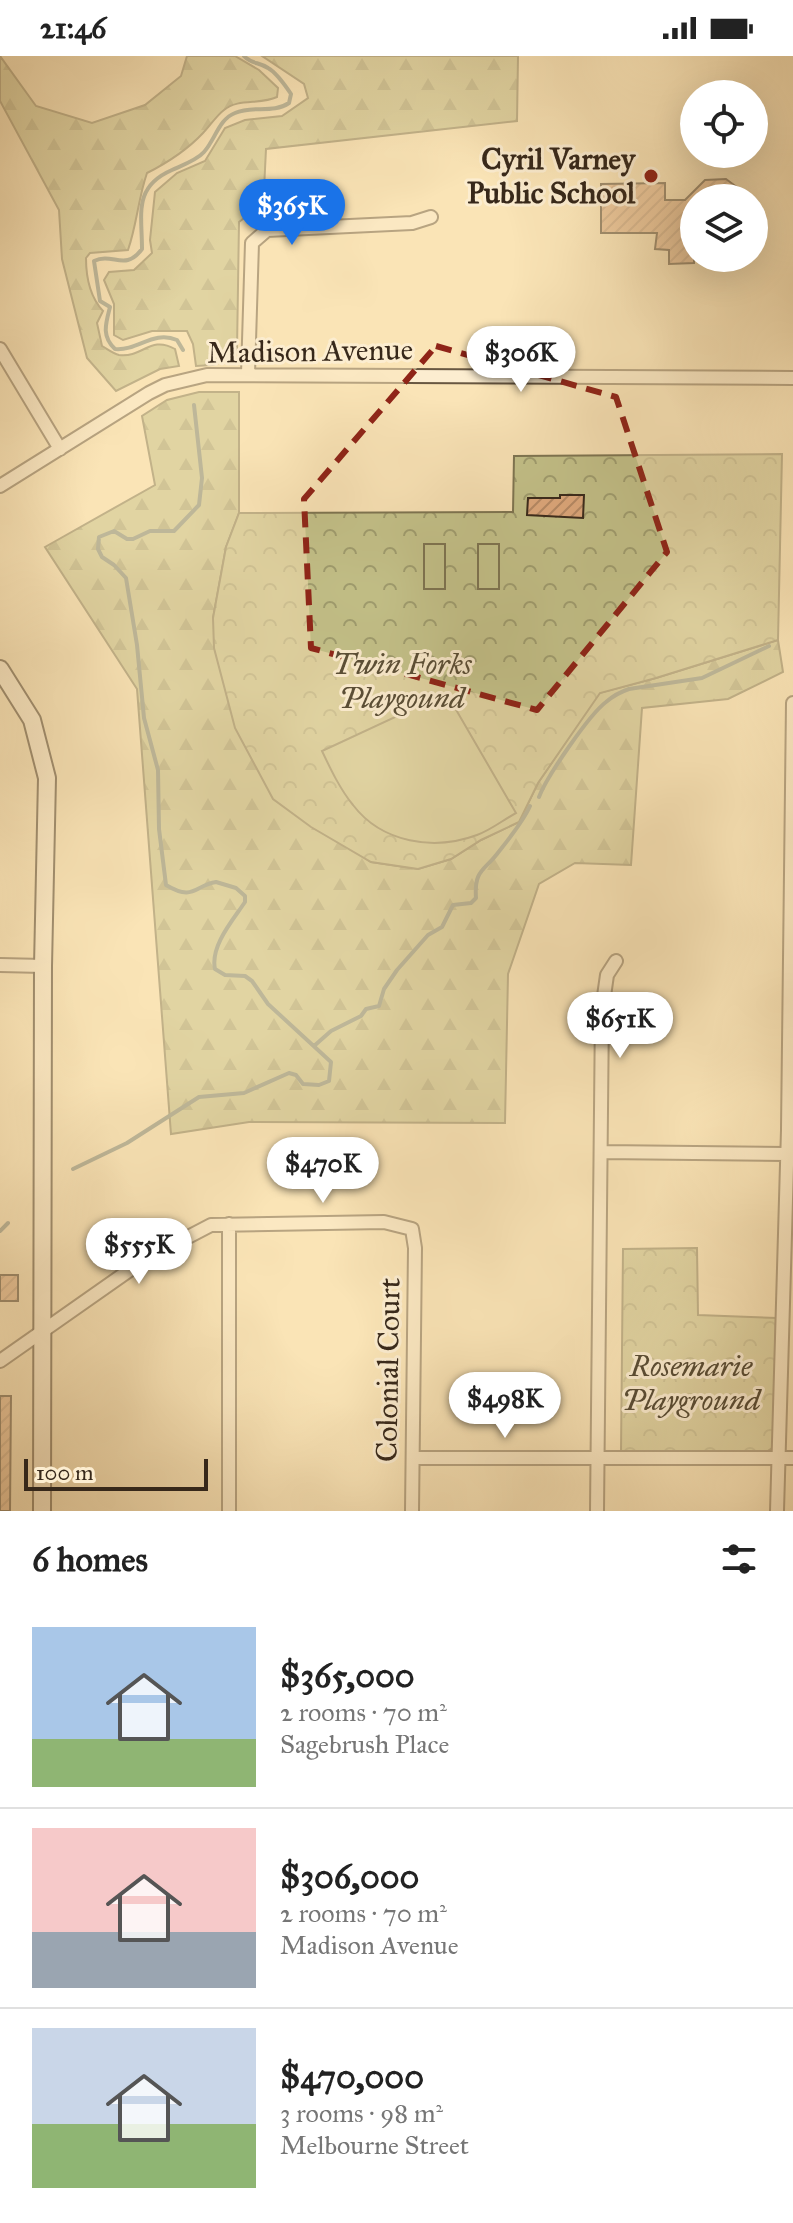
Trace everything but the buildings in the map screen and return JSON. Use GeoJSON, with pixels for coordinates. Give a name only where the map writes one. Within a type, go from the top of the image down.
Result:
{"type":"FeatureCollection","features":[{"type":"Feature","properties":{"kind":"street"},"geometry":{"type":"LineString","coordinates":[[248,374],[252,243],[267,230],[412,223],[431,217]]}},
{"type":"Feature","properties":{"kind":"street"},"geometry":{"type":"LineString","coordinates":[[0,349],[60,449]]}},
{"type":"Feature","properties":{"kind":"street","name":"Madison Avenue"},"geometry":{"type":"LineString","coordinates":[[0,486],[149,393],[165,385],[207,375],[793,378]]}},
{"type":"Feature","properties":{"kind":"street"},"geometry":{"type":"LineString","coordinates":[[0,669],[32,720],[47,778],[43,966],[42,1511]]}},
{"type":"Feature","properties":{"kind":"street"},"geometry":{"type":"LineString","coordinates":[[777,1511],[793,703]]}},
{"type":"Feature","properties":{"kind":"street"},"geometry":{"type":"LineString","coordinates":[[597,1511],[602,1010],[607,975],[616,961]]}},
{"type":"Feature","properties":{"kind":"street"},"geometry":{"type":"LineString","coordinates":[[0,965],[43,966]]}},
{"type":"Feature","properties":{"kind":"street"},"geometry":{"type":"LineString","coordinates":[[602,1152],[786,1154]]}},
{"type":"Feature","properties":{"kind":"street","name":"Colonial Court"},"geometry":{"type":"LineString","coordinates":[[229,1224],[384,1222],[412,1229],[415,1248],[412,1511]]}},
{"type":"Feature","properties":{"kind":"street"},"geometry":{"type":"LineString","coordinates":[[0,1361],[144,1260],[211,1225],[229,1224],[229,1511]]}},
{"type":"Feature","properties":{"kind":"street"},"geometry":{"type":"LineString","coordinates":[[413,1458],[793,1458]]}},
{"type":"Feature","properties":{"kind":"highlighted area"},"geometry":{"type":"Polygon","coordinates":[[[436,346],[616,397],[667,552],[537,710],[311,648],[304,499],[436,346]]]}},
{"type":"Feature","properties":{"kind":"green space"},"geometry":{"type":"Polygon","coordinates":[[[0,56],[36,106],[92,123],[145,105],[181,76],[187,56],[235,56],[259,70],[278,88],[277,97],[230,106],[190,145],[147,173],[128,250],[90,253],[86,258],[90,286],[103,311],[97,323],[102,346],[117,354],[127,355],[159,344],[166,345],[175,349],[179,366],[160,369],[116,391],[87,358],[62,259],[59,210],[0,101],[0,56]]]}},
{"type":"Feature","properties":{"kind":"green space"},"geometry":{"type":"Polygon","coordinates":[[[262,56],[518,56],[517,121],[266,149],[263,210],[252,212],[239,222],[237,350],[233,359],[196,366],[193,344],[187,331],[152,331],[123,340],[114,335],[114,304],[104,280],[109,272],[134,270],[152,253],[150,240],[155,192],[177,173],[205,161],[225,128],[245,120],[282,116],[308,98],[304,84],[262,56]]]}},
{"type":"Feature","properties":{"kind":"green space"},"geometry":{"type":"Polygon","coordinates":[[[199,392],[239,392],[239,513],[226,547],[213,618],[343,843],[371,862],[418,869],[451,859],[519,822],[538,783],[599,693],[778,640],[783,672],[728,699],[642,708],[631,865],[575,863],[539,884],[508,974],[505,1123],[249,1122],[171,1134],[137,689],[45,547],[155,485],[142,416],[167,400],[199,392]]]}},
{"type":"Feature","properties":{"kind":"green space","name":"Twin Forks Playgound"},"geometry":{"type":"Polygon","coordinates":[[[782,454],[778,640],[600,693],[538,783],[519,822],[451,859],[418,869],[371,862],[311,827],[273,799],[235,728],[214,648],[213,618],[226,547],[239,513],[513,512],[514,456],[782,454]]]}},
{"type":"Feature","properties":{"kind":"green space"},"geometry":{"type":"Polygon","coordinates":[[[424,544],[445,544],[445,589],[424,589],[424,544]]]}},
{"type":"Feature","properties":{"kind":"green space"},"geometry":{"type":"Polygon","coordinates":[[[478,544],[499,544],[499,589],[478,589],[478,544]]]}},
{"type":"Feature","properties":{"kind":"green space"},"geometry":{"type":"Polygon","coordinates":[[[438,697],[451,701],[516,813],[477,835],[461,840],[427,843],[394,835],[365,818],[344,792],[322,751],[438,697]]]}},
{"type":"Feature","properties":{"kind":"green space","name":"Rosemarie Playground"},"geometry":{"type":"Polygon","coordinates":[[[697,1248],[698,1315],[776,1318],[774,1443],[765,1453],[621,1453],[623,1249],[697,1248]]]}},
{"type":"Feature","properties":{"kind":"waterway"},"geometry":{"type":"LineString","coordinates":[[183,350],[177,340],[160,337],[115,349],[106,334],[110,307],[100,301],[94,261],[124,261],[136,256],[142,249],[141,213],[145,193],[160,177],[201,155],[230,116],[289,103],[291,94],[278,76],[244,56]]}},
{"type":"Feature","properties":{"kind":"waterway"},"geometry":{"type":"LineString","coordinates":[[73,1169],[127,1143],[199,1097],[244,1093],[289,1073],[296,1075],[303,1084],[319,1085],[329,1081],[331,1062],[268,1004],[252,981],[245,976],[225,975],[215,969],[219,942],[245,902],[245,896],[236,888],[216,882],[189,892],[166,885],[159,829],[158,770],[144,718],[126,578],[102,557],[98,549],[99,537],[114,531],[127,539],[150,531],[174,531],[199,505],[202,478],[194,405]]}},
{"type":"Feature","properties":{"kind":"waterway"},"geometry":{"type":"LineString","coordinates":[[539,797],[579,732],[614,696],[629,689],[702,678],[769,646]]}},
{"type":"Feature","properties":{"kind":"waterway"},"geometry":{"type":"LineString","coordinates":[[314,1046],[331,1031],[361,1016],[366,1009],[379,1006],[384,989],[397,970],[428,935],[442,927],[453,905],[471,903],[476,898],[481,872],[510,837],[530,806]]}},
{"type":"Feature","properties":{"kind":"waterway"},"geometry":{"type":"LineString","coordinates":[[0,1231],[8,1223]]}},
{"type":"Feature","properties":{"kind":"place","name":"Cyril Varney Public School"},"geometry":{"type":"Point","coordinates":[651,176]}}]}
